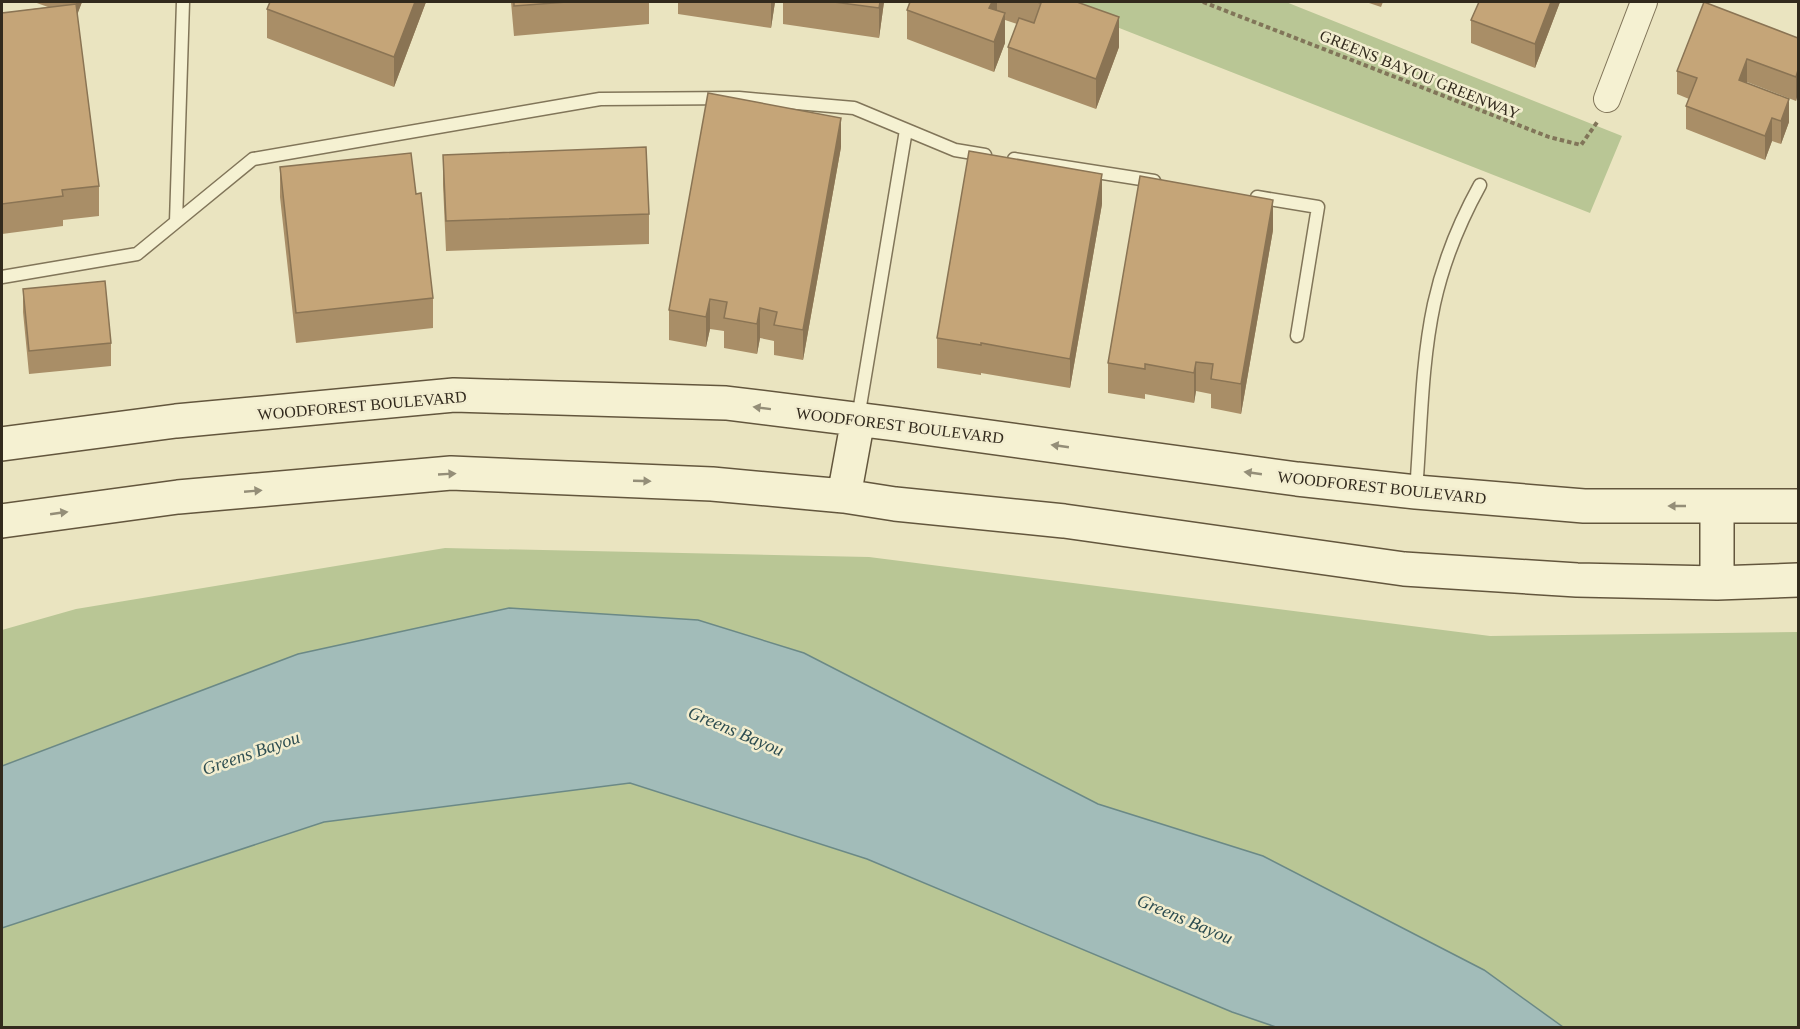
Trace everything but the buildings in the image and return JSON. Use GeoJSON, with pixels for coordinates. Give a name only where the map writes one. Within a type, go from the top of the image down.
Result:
{"type":"FeatureCollection","features":[{"type":"Feature","properties":{"kind":"main road","name":"WOODFOREST BOULEVARD"},"geometry":{"type":"LineString","coordinates":[[2,444],[176,421],[454,395],[726,403],[1297,479],[1416,492],[1584,506],[1798,506]]}},
{"type":"Feature","properties":{"kind":"main road"},"geometry":{"type":"LineString","coordinates":[[844,496],[858,419]]}},
{"type":"Feature","properties":{"kind":"main road"},"geometry":{"type":"LineString","coordinates":[[2,521],[178,497],[451,473],[712,484],[844,496],[895,504],[1064,521],[1404,569],[1577,580],[1717,583],[1798,580]]}},
{"type":"Feature","properties":{"kind":"main road"},"geometry":{"type":"LineString","coordinates":[[1717,506],[1717,583]]}},
{"type":"Feature","properties":{"kind":"street"},"geometry":{"type":"LineString","coordinates":[[1607,99],[1644,2]]}},
{"type":"Feature","properties":{"kind":"lane"},"geometry":{"type":"LineString","coordinates":[[176,222],[183,2]]}},
{"type":"Feature","properties":{"kind":"lane"},"geometry":{"type":"LineString","coordinates":[[2,277],[137,254],[253,159],[600,99],[739,98],[854,108],[955,150],[1166,183]]}},
{"type":"Feature","properties":{"kind":"lane"},"geometry":{"type":"LineString","coordinates":[[858,419],[906,130]]}},
{"type":"Feature","properties":{"kind":"lane"},"geometry":{"type":"LineString","coordinates":[[1416,492],[1427,353],[1434,305],[1447,258],[1468,206],[1480,185]]}},
{"type":"Feature","properties":{"kind":"lane"},"geometry":{"type":"LineString","coordinates":[[1248,196],[1318,207],[1297,336]]}},
{"type":"Feature","properties":{"kind":"path","name":"GREENS BAYOU GREENWAY"},"geometry":{"type":"LineString","coordinates":[[1203,2],[1549,138],[1581,145],[1598,121],[1607,99]]}},
{"type":"Feature","properties":{"kind":"green space"},"geometry":{"type":"Polygon","coordinates":[[[1053,2],[1286,2],[1622,136],[1590,213],[1053,2]]]}},
{"type":"Feature","properties":{"kind":"green space"},"geometry":{"type":"Polygon","coordinates":[[[445,548],[869,557],[1490,636],[1798,632],[1798,1027],[1563,1027],[1484,970],[1263,856],[1098,804],[804,653],[698,620],[298,654],[2,766],[2,630],[76,609],[445,548]]]}},
{"type":"Feature","properties":{"kind":"green space"},"geometry":{"type":"Polygon","coordinates":[[[630,783],[867,859],[1232,1012],[1279,1027],[2,1027],[2,928],[324,822],[630,783]]]}},
{"type":"Feature","properties":{"kind":"water","name":"Greens Bayou"},"geometry":{"type":"Polygon","coordinates":[[[509,608],[698,620],[804,653],[1098,804],[1263,856],[1484,970],[1563,1027],[1279,1028],[1232,1012],[867,859],[630,783],[324,822],[2,928],[2,766],[298,654],[509,608]]]}}]}
